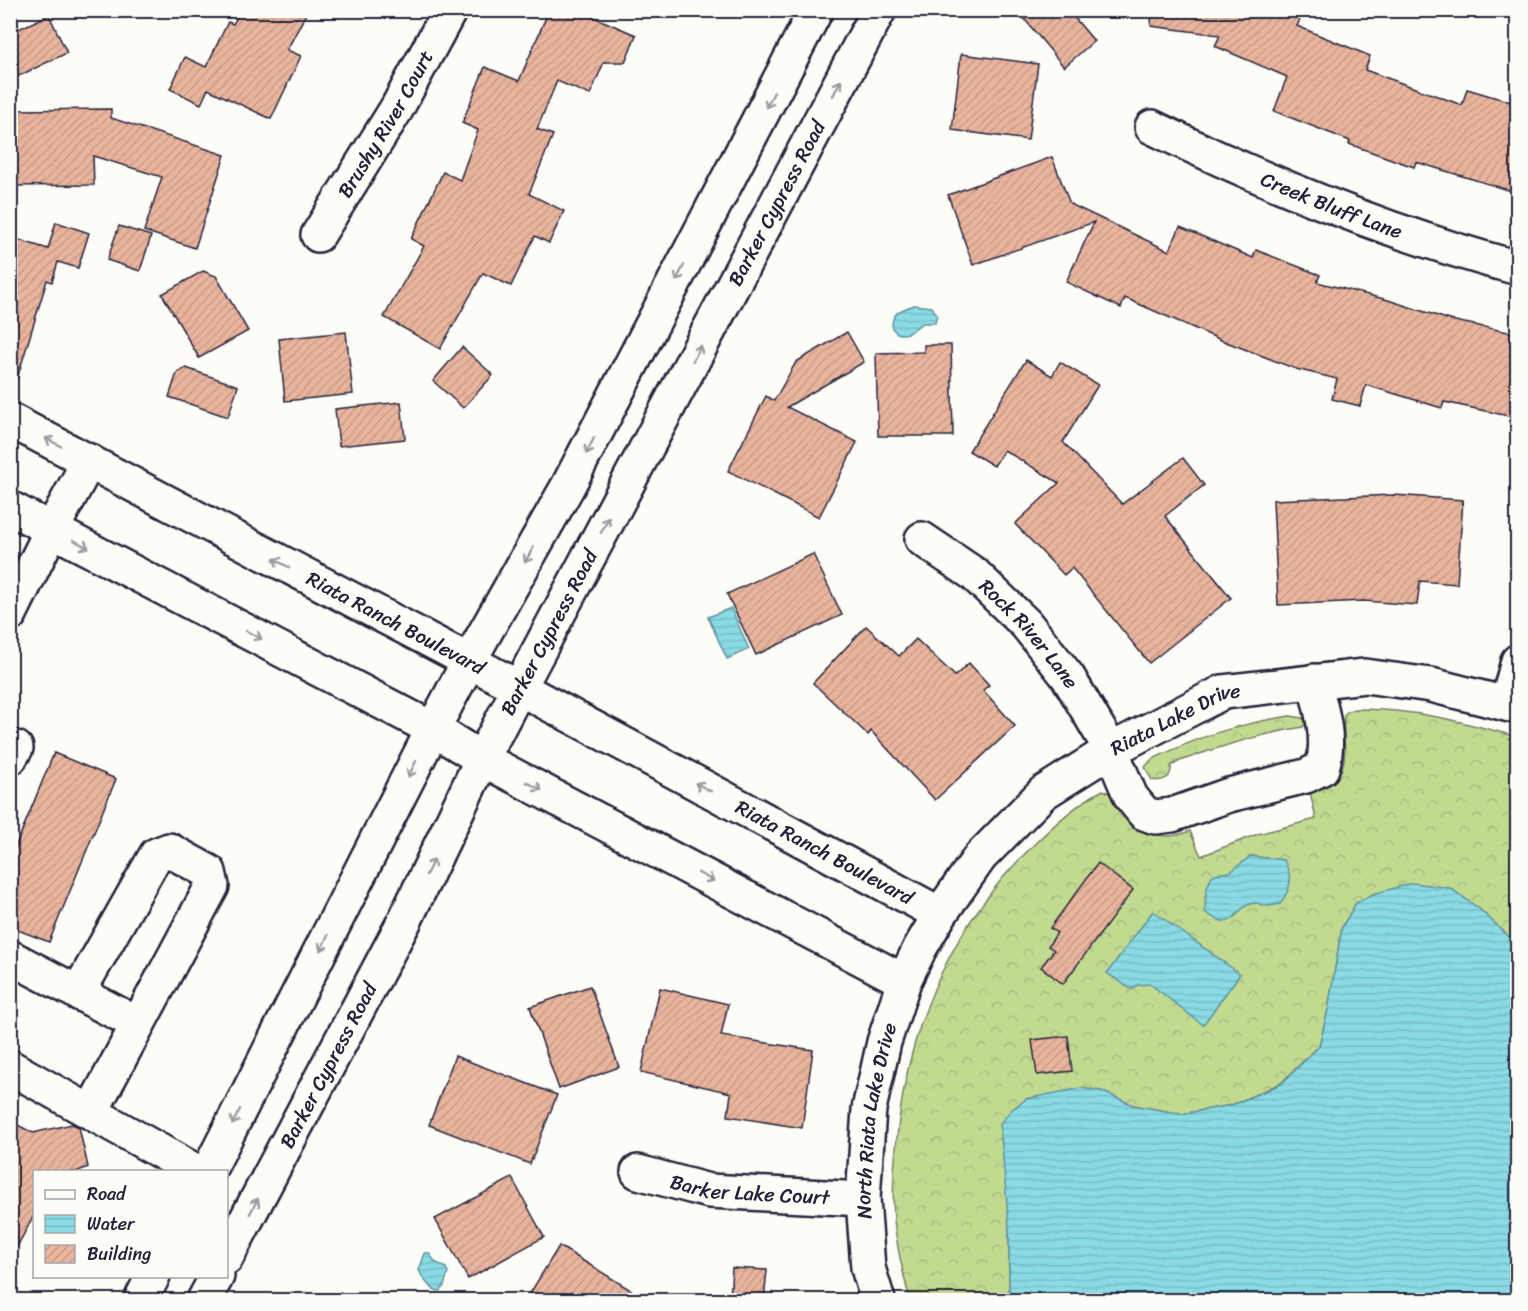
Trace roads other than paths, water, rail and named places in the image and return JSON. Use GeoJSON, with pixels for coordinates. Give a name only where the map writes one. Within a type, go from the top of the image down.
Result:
{"type":"FeatureCollection","features":[{"type":"Feature","properties":{"kind":"street","name":"Brushy River Court"},"geometry":{"type":"LineString","coordinates":[[318,236],[397,108],[450,10]]}},
{"type":"Feature","properties":{"kind":"street"},"geometry":{"type":"LineString","coordinates":[[209,1170],[433,729],[568,486],[816,10]]}},
{"type":"Feature","properties":{"kind":"street","name":"Barker Cypress Road"},"geometry":{"type":"LineString","coordinates":[[228,1254],[405,920],[482,759],[519,688],[879,10]]}},
{"type":"Feature","properties":{"kind":"street","name":"Creek Bluff Lane"},"geometry":{"type":"LineString","coordinates":[[1152,127],[1236,168],[1344,211],[1472,256],[1518,268]]}},
{"type":"Feature","properties":{"kind":"street","name":"Riata Ranch Boulevard"},"geometry":{"type":"LineString","coordinates":[[10,420],[469,661],[940,914]]}},
{"type":"Feature","properties":{"kind":"street"},"geometry":{"type":"LineString","coordinates":[[10,614],[89,461]]}},
{"type":"Feature","properties":{"kind":"street"},"geometry":{"type":"LineString","coordinates":[[10,508],[433,729],[482,759],[904,981]]}},
{"type":"Feature","properties":{"kind":"street","name":"Rock River Lane"},"geometry":{"type":"LineString","coordinates":[[922,539],[974,574],[1026,624],[1068,678],[1111,750],[1131,797],[1144,813],[1155,817],[1172,815],[1229,795],[1306,776],[1322,768],[1326,755],[1324,719],[1314,681]]}},
{"type":"Feature","properties":{"kind":"street"},"geometry":{"type":"LineString","coordinates":[[1512,705],[1518,661]]}},
{"type":"Feature","properties":{"kind":"street","name":"Riata Lake Drive"},"geometry":{"type":"LineString","coordinates":[[920,948],[940,914],[980,857],[1043,793],[1111,750],[1223,692],[1365,676],[1431,685],[1512,705]]}},
{"type":"Feature","properties":{"kind":"street"},"geometry":{"type":"LineString","coordinates":[[78,993],[156,855],[169,850],[209,872],[212,885],[91,1112]]}},
{"type":"Feature","properties":{"kind":"street","name":"North Riata Lake Drive"},"geometry":{"type":"LineString","coordinates":[[878,1300],[867,1268],[864,1199],[869,1108],[884,1042],[904,981],[920,948]]}},
{"type":"Feature","properties":{"kind":"street"},"geometry":{"type":"LineString","coordinates":[[10,957],[138,1024]]}},
{"type":"Feature","properties":{"kind":"street"},"geometry":{"type":"LineString","coordinates":[[10,1067],[193,1170]]}},
{"type":"Feature","properties":{"kind":"street","name":"Barker Lake Court"},"geometry":{"type":"LineString","coordinates":[[638,1172],[709,1191],[864,1199]]}},
{"type":"Feature","properties":{"kind":"street"},"geometry":{"type":"LineString","coordinates":[[141,1300],[152,1278]]}},
{"type":"Feature","properties":{"kind":"street"},"geometry":{"type":"LineString","coordinates":[[204,1300],[216,1278]]}},
{"type":"Feature","properties":{"kind":"water"},"geometry":{"type":"Polygon","coordinates":[[[914,305],[932,307],[937,315],[935,323],[922,323],[907,333],[897,333],[892,328],[893,318],[902,310],[914,305]]]}},
{"type":"Feature","properties":{"kind":"water"},"geometry":{"type":"Polygon","coordinates":[[[731,608],[749,649],[727,659],[708,617],[731,608]]]}},
{"type":"Feature","properties":{"kind":"water"},"geometry":{"type":"Polygon","coordinates":[[[1251,856],[1284,860],[1289,872],[1290,883],[1280,904],[1248,905],[1230,920],[1224,921],[1205,912],[1206,891],[1211,877],[1215,874],[1230,872],[1251,856]]]}},
{"type":"Feature","properties":{"kind":"water"},"geometry":{"type":"Polygon","coordinates":[[[1413,883],[1450,888],[1478,908],[1517,944],[1517,1300],[1009,1300],[1009,1228],[1000,1124],[1010,1111],[1026,1099],[1081,1088],[1101,1091],[1133,1105],[1182,1114],[1232,1105],[1281,1084],[1319,1046],[1328,1010],[1342,927],[1356,903],[1373,894],[1413,883]]]}},
{"type":"Feature","properties":{"kind":"water"},"geometry":{"type":"Polygon","coordinates":[[[1153,911],[1240,974],[1203,1025],[1150,984],[1138,985],[1131,989],[1107,973],[1153,911]]]}},
{"type":"Feature","properties":{"kind":"water"},"geometry":{"type":"Polygon","coordinates":[[[425,1253],[429,1253],[435,1262],[446,1268],[448,1273],[440,1291],[430,1286],[419,1270],[425,1253]]]}}]}
